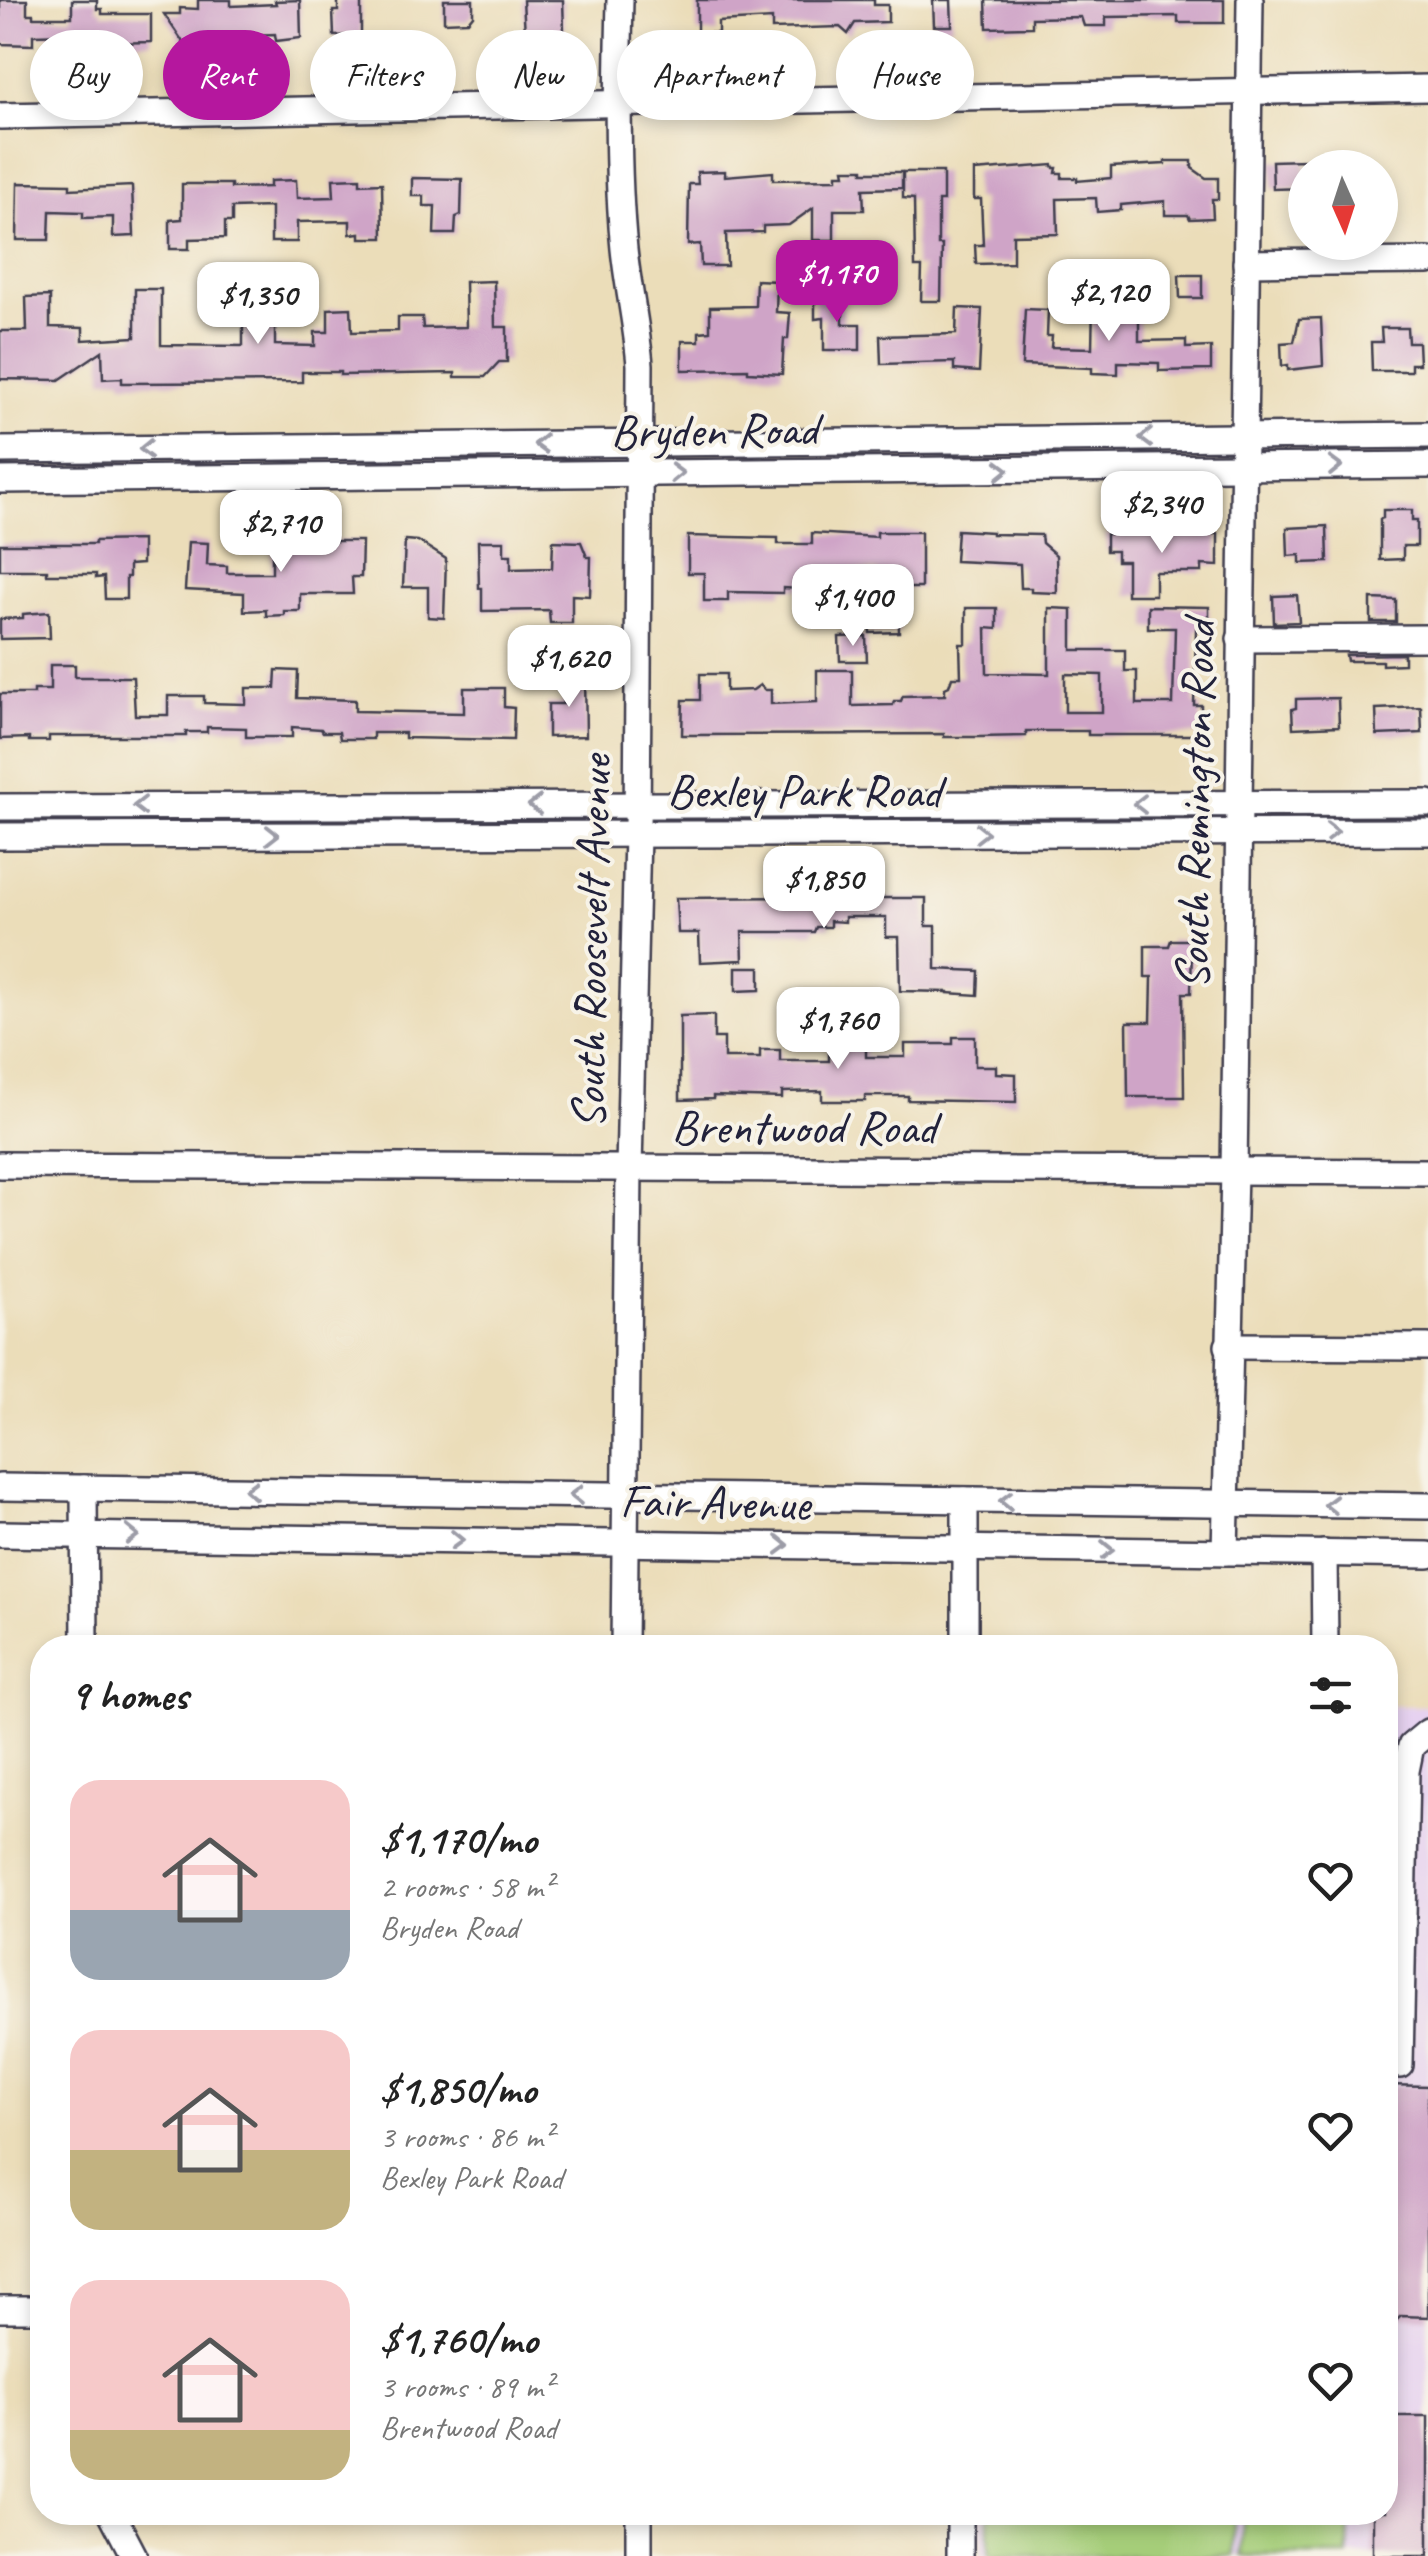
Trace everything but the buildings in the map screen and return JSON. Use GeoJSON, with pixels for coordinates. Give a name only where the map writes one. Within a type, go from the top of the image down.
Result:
{"type":"FeatureCollection","features":[{"type":"Feature","properties":{"kind":"street","name":"South Roosevelt Avenue"},"geometry":{"type":"LineString","coordinates":[[619,30],[620,0]]}},
{"type":"Feature","properties":{"kind":"street","name":"South Remington Road"},"geometry":{"type":"LineString","coordinates":[[1225,1552],[1250,0]]}},
{"type":"Feature","properties":{"kind":"street"},"geometry":{"type":"LineString","coordinates":[[816,98],[1428,88]]}},
{"type":"Feature","properties":{"kind":"street"},"geometry":{"type":"LineString","coordinates":[[0,116],[617,105]]}},
{"type":"Feature","properties":{"kind":"street","name":"South Roosevelt Avenue"},"geometry":{"type":"LineString","coordinates":[[619,120],[624,250],[640,365],[624,1635]]}},
{"type":"Feature","properties":{"kind":"street"},"geometry":{"type":"LineString","coordinates":[[1246,263],[1428,261]]}},
{"type":"Feature","properties":{"kind":"street","name":"Bryden Road"},"geometry":{"type":"LineString","coordinates":[[10,450],[1428,435]]}},
{"type":"Feature","properties":{"kind":"street"},"geometry":{"type":"LineString","coordinates":[[1042,440],[1042,470]]}},
{"type":"Feature","properties":{"kind":"street"},"geometry":{"type":"LineString","coordinates":[[859,442],[859,472]]}},
{"type":"Feature","properties":{"kind":"street"},"geometry":{"type":"LineString","coordinates":[[410,446],[410,476]]}},
{"type":"Feature","properties":{"kind":"street"},"geometry":{"type":"LineString","coordinates":[[214,448],[214,478]]}},
{"type":"Feature","properties":{"kind":"street"},"geometry":{"type":"LineString","coordinates":[[10,450],[10,480]]}},
{"type":"Feature","properties":{"kind":"street","name":"Bryden Road"},"geometry":{"type":"LineString","coordinates":[[10,480],[1428,465]]}},
{"type":"Feature","properties":{"kind":"street"},"geometry":{"type":"LineString","coordinates":[[1240,639],[1428,638]]}},
{"type":"Feature","properties":{"kind":"street","name":"Bexley Park Road"},"geometry":{"type":"LineString","coordinates":[[7,807],[1428,803]]}},
{"type":"Feature","properties":{"kind":"street"},"geometry":{"type":"LineString","coordinates":[[854,804],[854,833]]}},
{"type":"Feature","properties":{"kind":"street"},"geometry":{"type":"LineString","coordinates":[[1036,804],[1036,833]]}},
{"type":"Feature","properties":{"kind":"street"},"geometry":{"type":"LineString","coordinates":[[210,806],[210,836]]}},
{"type":"Feature","properties":{"kind":"street"},"geometry":{"type":"LineString","coordinates":[[404,806],[405,835]]}},
{"type":"Feature","properties":{"kind":"street"},"geometry":{"type":"LineString","coordinates":[[7,807],[7,836]]}},
{"type":"Feature","properties":{"kind":"street","name":"Bexley Park Road"},"geometry":{"type":"LineString","coordinates":[[7,836],[1428,832]]}},
{"type":"Feature","properties":{"kind":"street","name":"Brentwood Road"},"geometry":{"type":"LineString","coordinates":[[0,1165],[1428,1172]]}},
{"type":"Feature","properties":{"kind":"street"},"geometry":{"type":"LineString","coordinates":[[1228,1346],[1428,1347]]}},
{"type":"Feature","properties":{"kind":"street","name":"Fair Avenue"},"geometry":{"type":"LineString","coordinates":[[0,1487],[1428,1506]]}},
{"type":"Feature","properties":{"kind":"street"},"geometry":{"type":"LineString","coordinates":[[84,1488],[85,1635]]}},
{"type":"Feature","properties":{"kind":"street"},"geometry":{"type":"LineString","coordinates":[[965,1500],[965,1635]]}},
{"type":"Feature","properties":{"kind":"street","name":"Fair Avenue"},"geometry":{"type":"LineString","coordinates":[[0,1534],[1428,1554]]}},
{"type":"Feature","properties":{"kind":"street"},"geometry":{"type":"LineString","coordinates":[[1324,1553],[1325,1635]]}},
{"type":"Feature","properties":{"kind":"street"},"geometry":{"type":"LineString","coordinates":[[1400,2065],[1406,1772],[1411,1746],[1428,1732]]}},
{"type":"Feature","properties":{"kind":"street"},"geometry":{"type":"LineString","coordinates":[[0,2309],[30,2309]]}},
{"type":"Feature","properties":{"kind":"street"},"geometry":{"type":"LineString","coordinates":[[118,2525],[134,2556]]}},
{"type":"Feature","properties":{"kind":"street"},"geometry":{"type":"LineString","coordinates":[[639,2525],[639,2556]]}},
{"type":"Feature","properties":{"kind":"street"},"geometry":{"type":"LineString","coordinates":[[960,2525],[960,2556]]}},
{"type":"Feature","properties":{"kind":"shaded area"},"geometry":{"type":"Polygon","coordinates":[[[1398,1706],[1428,1706],[1428,2556],[981,2556],[981,2525],[1398,2525],[1398,1706]]]}},
{"type":"Feature","properties":{"kind":"green space"},"geometry":{"type":"Polygon","coordinates":[[[989,2525],[1234,2525],[1234,2556],[989,2556],[989,2525]]]}},
{"type":"Feature","properties":{"kind":"green space"},"geometry":{"type":"Polygon","coordinates":[[[1243,2525],[1349,2525],[1348,2556],[1242,2556],[1243,2525]]]}}]}
